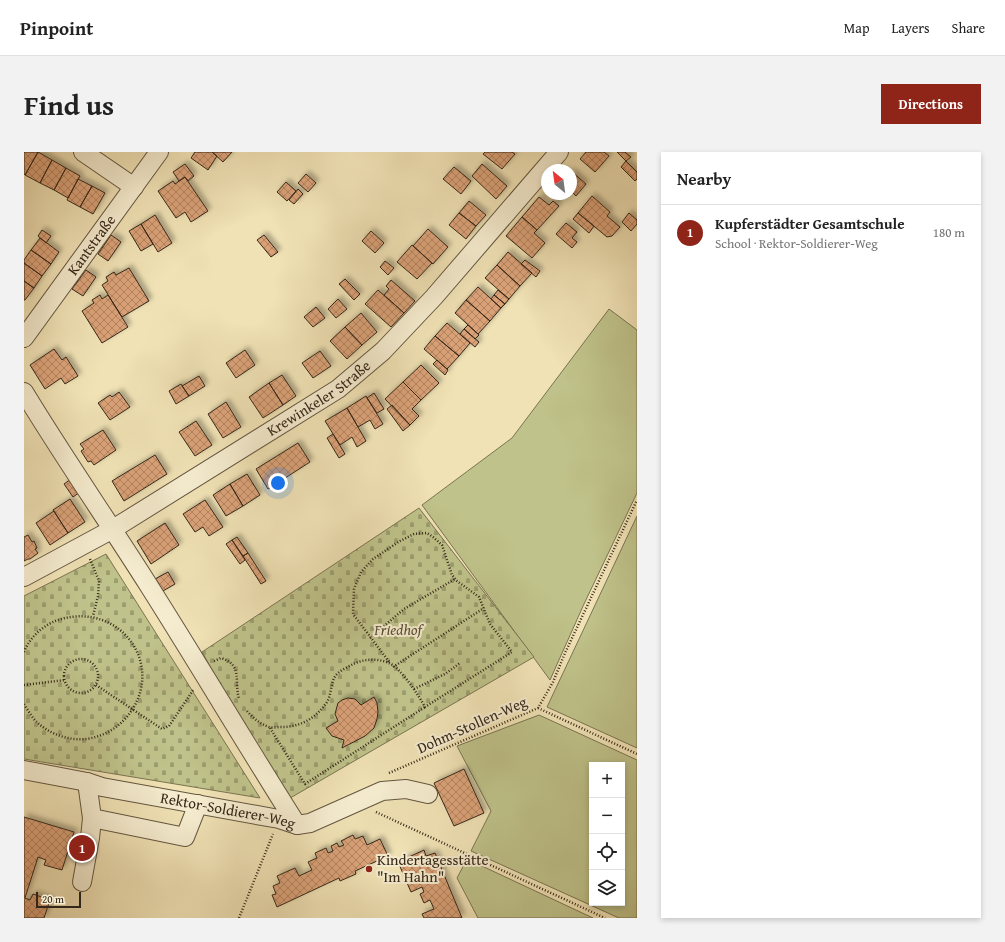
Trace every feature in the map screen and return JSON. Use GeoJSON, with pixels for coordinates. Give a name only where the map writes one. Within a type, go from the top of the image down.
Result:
{"type":"FeatureCollection","features":[{"type":"Feature","properties":{"kind":"street"},"geometry":{"type":"LineString","coordinates":[[82,152],[134,187]]}},
{"type":"Feature","properties":{"kind":"street","name":"Kantstraße"},"geometry":{"type":"LineString","coordinates":[[24,338],[159,152]]}},
{"type":"Feature","properties":{"kind":"street","name":"Krewinkeler Straße"},"geometry":{"type":"LineString","coordinates":[[24,577],[113,529],[338,389],[383,351],[434,297],[559,152]]}},
{"type":"Feature","properties":{"kind":"street"},"geometry":{"type":"LineString","coordinates":[[24,392],[56,445],[113,529],[205,674],[297,825]]}},
{"type":"Feature","properties":{"kind":"street","name":"Rektor-Soldierer-Weg"},"geometry":{"type":"LineString","coordinates":[[24,770],[87,782],[102,787],[279,819],[297,825],[310,823],[382,791],[406,789],[428,794]]}},
{"type":"Feature","properties":{"kind":"street"},"geometry":{"type":"LineString","coordinates":[[82,882],[92,818],[87,782]]}},
{"type":"Feature","properties":{"kind":"street"},"geometry":{"type":"LineString","coordinates":[[92,818],[185,837],[198,804]]}},
{"type":"Feature","properties":{"kind":"path","name":"Dohm-Stollen-Weg"},"geometry":{"type":"LineString","coordinates":[[385,775],[538,708],[553,682],[565,653],[637,500]]}},
{"type":"Feature","properties":{"kind":"path"},"geometry":{"type":"LineString","coordinates":[[270,728],[305,784],[512,652],[490,624],[479,597],[455,579],[452,575],[442,545],[427,533],[414,534],[400,541],[373,559],[360,572],[354,589],[353,614],[390,663],[414,689],[425,707]]}},
{"type":"Feature","properties":{"kind":"path"},"geometry":{"type":"LineString","coordinates":[[84,545],[99,581],[98,596],[93,616]]}},
{"type":"Feature","properties":{"kind":"path"},"geometry":{"type":"LineString","coordinates":[[370,638],[404,609],[455,579]]}},
{"type":"Feature","properties":{"kind":"path"},"geometry":{"type":"LineString","coordinates":[[393,666],[484,608]]}},
{"type":"Feature","properties":{"kind":"path"},"geometry":{"type":"LineString","coordinates":[[24,652],[38,631],[54,620],[74,615],[93,616],[112,623],[127,636],[137,653],[142,672],[141,692],[133,710],[120,724],[104,734],[86,739],[67,738],[49,731],[34,719],[24,704]]}},
{"type":"Feature","properties":{"kind":"path"},"geometry":{"type":"LineString","coordinates":[[96,684],[162,729],[169,726],[205,674],[207,668],[213,662],[221,658],[230,661],[235,668],[236,689],[241,703]]}},
{"type":"Feature","properties":{"kind":"path"},"geometry":{"type":"LineString","coordinates":[[80,659],[86,660],[95,666],[98,672],[96,684],[90,691],[80,693],[70,689],[65,680],[66,668],[70,664],[80,659]]}},
{"type":"Feature","properties":{"kind":"path"},"geometry":{"type":"LineString","coordinates":[[244,708],[256,721],[270,728],[299,726],[318,713],[328,701],[333,681],[337,674],[362,660],[374,660],[390,663]]}},
{"type":"Feature","properties":{"kind":"path"},"geometry":{"type":"LineString","coordinates":[[414,689],[445,674],[460,663]]}},
{"type":"Feature","properties":{"kind":"path"},"geometry":{"type":"LineString","coordinates":[[24,684],[65,680]]}},
{"type":"Feature","properties":{"kind":"path"},"geometry":{"type":"LineString","coordinates":[[538,708],[637,754]]}},
{"type":"Feature","properties":{"kind":"path"},"geometry":{"type":"LineString","coordinates":[[356,803],[605,918]]}},
{"type":"Feature","properties":{"kind":"path"},"geometry":{"type":"LineString","coordinates":[[239,918],[279,819]]}},
{"type":"Feature","properties":{"kind":"green space"},"geometry":{"type":"Polygon","coordinates":[[[609,309],[637,330],[637,493],[584,604],[550,680],[422,505],[512,438],[609,309]]]}},
{"type":"Feature","properties":{"kind":"green space","name":"Friedhof"},"geometry":{"type":"Polygon","coordinates":[[[419,508],[534,657],[285,801],[202,652],[419,508]]]}},
{"type":"Feature","properties":{"kind":"green space"},"geometry":{"type":"Polygon","coordinates":[[[637,516],[637,748],[547,707],[637,516]]]}},
{"type":"Feature","properties":{"kind":"green space"},"geometry":{"type":"Polygon","coordinates":[[[106,554],[260,798],[24,759],[24,596],[106,554]]]}},
{"type":"Feature","properties":{"kind":"green space"},"geometry":{"type":"Polygon","coordinates":[[[539,715],[637,760],[637,918],[619,918],[592,906],[625,906],[625,762],[589,762],[589,904],[471,851],[491,811],[457,746],[539,715]]]}},
{"type":"Feature","properties":{"kind":"green space"},"geometry":{"type":"Polygon","coordinates":[[[467,859],[593,918],[478,918],[457,878],[467,859]]]}},
{"type":"Feature","properties":{"kind":"building"},"geometry":{"type":"Polygon","coordinates":[[[24,152],[38,152],[25,175],[24,174],[24,152]]]}},
{"type":"Feature","properties":{"kind":"building"},"geometry":{"type":"Polygon","coordinates":[[[38,152],[52,160],[40,183],[25,175],[38,152]]]}},
{"type":"Feature","properties":{"kind":"building"},"geometry":{"type":"Polygon","coordinates":[[[195,152],[212,152],[217,156],[208,170],[191,158],[195,152]]]}},
{"type":"Feature","properties":{"kind":"building"},"geometry":{"type":"Polygon","coordinates":[[[212,152],[232,152],[223,162],[212,152]]]}},
{"type":"Feature","properties":{"kind":"building"},"geometry":{"type":"Polygon","coordinates":[[[485,152],[512,152],[515,154],[502,169],[483,154],[485,152]]]}},
{"type":"Feature","properties":{"kind":"building"},"geometry":{"type":"Polygon","coordinates":[[[586,152],[604,152],[609,156],[595,172],[580,159],[586,152]]]}},
{"type":"Feature","properties":{"kind":"building"},"geometry":{"type":"Polygon","coordinates":[[[617,152],[625,152],[631,157],[626,161],[617,152]]]}},
{"type":"Feature","properties":{"kind":"building"},"geometry":{"type":"Polygon","coordinates":[[[52,160],[66,168],[54,190],[40,183],[52,160]]]}},
{"type":"Feature","properties":{"kind":"building"},"geometry":{"type":"Polygon","coordinates":[[[626,161],[637,172],[637,179],[635,181],[621,167],[626,161]]]}},
{"type":"Feature","properties":{"kind":"building"},"geometry":{"type":"Polygon","coordinates":[[[185,164],[194,176],[188,181],[185,177],[179,181],[173,172],[185,164]]]}},
{"type":"Feature","properties":{"kind":"building"},"geometry":{"type":"Polygon","coordinates":[[[482,164],[507,186],[496,199],[472,176],[482,164]]]}},
{"type":"Feature","properties":{"kind":"building"},"geometry":{"type":"Polygon","coordinates":[[[454,167],[471,181],[461,194],[443,179],[454,167]]]}},
{"type":"Feature","properties":{"kind":"building"},"geometry":{"type":"Polygon","coordinates":[[[66,168],[80,176],[68,198],[54,190],[66,168]]]}},
{"type":"Feature","properties":{"kind":"building"},"geometry":{"type":"Polygon","coordinates":[[[306,174],[316,183],[308,192],[298,183],[306,174]]]}},
{"type":"Feature","properties":{"kind":"building"},"geometry":{"type":"Polygon","coordinates":[[[577,176],[586,184],[577,195],[577,176]]]}},
{"type":"Feature","properties":{"kind":"building"},"geometry":{"type":"Polygon","coordinates":[[[185,177],[208,211],[191,222],[185,212],[176,218],[158,191],[173,181],[175,184],[185,177]]]}},
{"type":"Feature","properties":{"kind":"building"},"geometry":{"type":"Polygon","coordinates":[[[78,179],[92,186],[80,207],[67,200],[78,179]]]}},
{"type":"Feature","properties":{"kind":"building"},"geometry":{"type":"Polygon","coordinates":[[[286,182],[296,191],[287,201],[277,192],[286,182]]]}},
{"type":"Feature","properties":{"kind":"building"},"geometry":{"type":"Polygon","coordinates":[[[92,186],[105,193],[93,214],[80,207],[92,186]]]}},
{"type":"Feature","properties":{"kind":"building"},"geometry":{"type":"Polygon","coordinates":[[[298,189],[303,194],[294,204],[289,200],[298,189]]]}},
{"type":"Feature","properties":{"kind":"building"},"geometry":{"type":"Polygon","coordinates":[[[592,196],[610,212],[607,216],[620,227],[612,236],[607,237],[578,213],[592,196]]]}},
{"type":"Feature","properties":{"kind":"building"},"geometry":{"type":"Polygon","coordinates":[[[539,197],[549,205],[553,201],[559,206],[537,230],[522,217],[539,197]]]}},
{"type":"Feature","properties":{"kind":"building"},"geometry":{"type":"Polygon","coordinates":[[[469,201],[486,215],[476,226],[459,213],[469,201]]]}},
{"type":"Feature","properties":{"kind":"building"},"geometry":{"type":"Polygon","coordinates":[[[459,213],[476,226],[466,239],[449,225],[459,213]]]}},
{"type":"Feature","properties":{"kind":"building"},"geometry":{"type":"Polygon","coordinates":[[[578,213],[594,226],[589,233],[573,219],[578,213]]]}},
{"type":"Feature","properties":{"kind":"building"},"geometry":{"type":"Polygon","coordinates":[[[629,213],[637,220],[637,224],[631,231],[622,222],[629,213]]]}},
{"type":"Feature","properties":{"kind":"building"},"geometry":{"type":"Polygon","coordinates":[[[155,215],[172,243],[158,252],[141,224],[155,215]]]}},
{"type":"Feature","properties":{"kind":"building"},"geometry":{"type":"Polygon","coordinates":[[[522,217],[537,230],[534,233],[545,243],[532,258],[506,236],[522,217]]]}},
{"type":"Feature","properties":{"kind":"building"},"geometry":{"type":"Polygon","coordinates":[[[566,223],[577,232],[572,238],[577,242],[572,248],[556,234],[566,223]]]}},
{"type":"Feature","properties":{"kind":"building"},"geometry":{"type":"Polygon","coordinates":[[[141,224],[153,244],[141,251],[129,231],[141,224]]]}},
{"type":"Feature","properties":{"kind":"building"},"geometry":{"type":"Polygon","coordinates":[[[428,229],[448,247],[433,264],[413,246],[428,229]]]}},
{"type":"Feature","properties":{"kind":"building"},"geometry":{"type":"Polygon","coordinates":[[[42,230],[51,236],[46,243],[38,236],[42,230]]]}},
{"type":"Feature","properties":{"kind":"building"},"geometry":{"type":"Polygon","coordinates":[[[371,231],[384,243],[375,253],[362,241],[371,231]]]}},
{"type":"Feature","properties":{"kind":"building"},"geometry":{"type":"Polygon","coordinates":[[[111,235],[121,242],[108,261],[98,254],[111,235]]]}},
{"type":"Feature","properties":{"kind":"building"},"geometry":{"type":"Polygon","coordinates":[[[264,235],[278,252],[271,257],[257,240],[264,235]]]}},
{"type":"Feature","properties":{"kind":"building"},"geometry":{"type":"Polygon","coordinates":[[[40,238],[59,252],[51,264],[31,250],[40,238]]]}},
{"type":"Feature","properties":{"kind":"building"},"geometry":{"type":"Polygon","coordinates":[[[412,245],[432,263],[417,279],[397,262],[412,245]]]}},
{"type":"Feature","properties":{"kind":"building"},"geometry":{"type":"Polygon","coordinates":[[[31,250],[51,264],[42,276],[24,263],[24,260],[31,250]]]}},
{"type":"Feature","properties":{"kind":"building"},"geometry":{"type":"Polygon","coordinates":[[[508,252],[532,273],[520,286],[497,265],[508,252]]]}},
{"type":"Feature","properties":{"kind":"building"},"geometry":{"type":"Polygon","coordinates":[[[525,260],[540,271],[536,277],[521,264],[525,260]]]}},
{"type":"Feature","properties":{"kind":"building"},"geometry":{"type":"Polygon","coordinates":[[[385,261],[394,268],[388,275],[380,267],[385,261]]]}},
{"type":"Feature","properties":{"kind":"building"},"geometry":{"type":"Polygon","coordinates":[[[24,263],[42,276],[34,288],[24,281],[24,263]]]}},
{"type":"Feature","properties":{"kind":"building"},"geometry":{"type":"Polygon","coordinates":[[[497,265],[520,286],[509,299],[485,278],[497,265]]]}},
{"type":"Feature","properties":{"kind":"building"},"geometry":{"type":"Polygon","coordinates":[[[129,268],[149,301],[122,317],[102,285],[108,281],[106,277],[114,272],[116,275],[129,268]]]}},
{"type":"Feature","properties":{"kind":"building"},"geometry":{"type":"Polygon","coordinates":[[[86,270],[96,277],[83,296],[72,289],[86,270]]]}},
{"type":"Feature","properties":{"kind":"building"},"geometry":{"type":"Polygon","coordinates":[[[345,279],[360,294],[354,300],[339,284],[345,279]]]}},
{"type":"Feature","properties":{"kind":"building"},"geometry":{"type":"Polygon","coordinates":[[[391,280],[415,301],[404,313],[384,295],[389,289],[386,286],[391,280]]]}},
{"type":"Feature","properties":{"kind":"building"},"geometry":{"type":"Polygon","coordinates":[[[24,281],[34,288],[25,300],[24,300],[24,281]]]}},
{"type":"Feature","properties":{"kind":"building"},"geometry":{"type":"Polygon","coordinates":[[[478,287],[501,308],[490,321],[466,300],[478,287]]]}},
{"type":"Feature","properties":{"kind":"building"},"geometry":{"type":"Polygon","coordinates":[[[378,290],[404,313],[391,327],[365,304],[378,290]]]}},
{"type":"Feature","properties":{"kind":"building"},"geometry":{"type":"Polygon","coordinates":[[[498,290],[509,299],[505,304],[494,295],[498,290]]]}},
{"type":"Feature","properties":{"kind":"building"},"geometry":{"type":"Polygon","coordinates":[[[100,295],[102,299],[108,295],[128,327],[102,343],[82,311],[94,303],[92,300],[100,295]]]}},
{"type":"Feature","properties":{"kind":"building"},"geometry":{"type":"Polygon","coordinates":[[[494,295],[505,304],[501,308],[491,299],[494,295]]]}},
{"type":"Feature","properties":{"kind":"building"},"geometry":{"type":"Polygon","coordinates":[[[338,299],[347,309],[336,318],[328,309],[338,299]]]}},
{"type":"Feature","properties":{"kind":"building"},"geometry":{"type":"Polygon","coordinates":[[[466,300],[490,321],[478,334],[455,313],[466,300]]]}},
{"type":"Feature","properties":{"kind":"building"},"geometry":{"type":"Polygon","coordinates":[[[316,307],[325,318],[313,327],[304,317],[316,307]]]}},
{"type":"Feature","properties":{"kind":"building"},"geometry":{"type":"Polygon","coordinates":[[[361,313],[377,332],[362,345],[345,327],[361,313]]]}},
{"type":"Feature","properties":{"kind":"building"},"geometry":{"type":"Polygon","coordinates":[[[447,323],[470,343],[459,356],[435,336],[447,323]]]}},
{"type":"Feature","properties":{"kind":"building"},"geometry":{"type":"Polygon","coordinates":[[[468,325],[479,335],[475,339],[464,329],[468,325]]]}},
{"type":"Feature","properties":{"kind":"building"},"geometry":{"type":"Polygon","coordinates":[[[345,327],[362,345],[347,359],[330,341],[345,327]]]}},
{"type":"Feature","properties":{"kind":"building"},"geometry":{"type":"Polygon","coordinates":[[[464,329],[479,342],[475,347],[460,334],[464,329]]]}},
{"type":"Feature","properties":{"kind":"building"},"geometry":{"type":"Polygon","coordinates":[[[435,336],[459,356],[447,369],[424,349],[435,336]]]}},
{"type":"Feature","properties":{"kind":"building"},"geometry":{"type":"Polygon","coordinates":[[[54,349],[62,360],[66,357],[78,376],[65,384],[61,378],[45,389],[30,365],[54,349]]]}},
{"type":"Feature","properties":{"kind":"building"},"geometry":{"type":"Polygon","coordinates":[[[245,350],[255,365],[236,378],[226,363],[245,350]]]}},
{"type":"Feature","properties":{"kind":"building"},"geometry":{"type":"Polygon","coordinates":[[[320,351],[331,366],[313,378],[302,363],[320,351]]]}},
{"type":"Feature","properties":{"kind":"building"},"geometry":{"type":"Polygon","coordinates":[[[437,360],[448,370],[445,375],[433,364],[437,360]]]}},
{"type":"Feature","properties":{"kind":"building"},"geometry":{"type":"Polygon","coordinates":[[[421,365],[439,383],[421,400],[403,382],[421,365]]]}},
{"type":"Feature","properties":{"kind":"building"},"geometry":{"type":"Polygon","coordinates":[[[282,375],[296,396],[283,405],[269,383],[282,375]]]}},
{"type":"Feature","properties":{"kind":"building"},"geometry":{"type":"Polygon","coordinates":[[[199,376],[205,386],[189,396],[182,386],[199,376]]]}},
{"type":"Feature","properties":{"kind":"building"},"geometry":{"type":"Polygon","coordinates":[[[403,382],[421,400],[412,409],[419,416],[410,425],[385,399],[403,382]]]}},
{"type":"Feature","properties":{"kind":"building"},"geometry":{"type":"Polygon","coordinates":[[[269,383],[283,405],[263,418],[249,397],[269,383]]]}},
{"type":"Feature","properties":{"kind":"building"},"geometry":{"type":"Polygon","coordinates":[[[181,384],[189,396],[176,404],[169,391],[181,384]]]}},
{"type":"Feature","properties":{"kind":"building"},"geometry":{"type":"Polygon","coordinates":[[[119,392],[130,407],[110,420],[98,403],[110,395],[112,397],[119,392]]]}},
{"type":"Feature","properties":{"kind":"building"},"geometry":{"type":"Polygon","coordinates":[[[374,393],[384,409],[377,413],[367,398],[374,393]]]}},
{"type":"Feature","properties":{"kind":"building"},"geometry":{"type":"Polygon","coordinates":[[[366,396],[383,424],[375,429],[370,420],[358,427],[347,408],[366,396]]]}},
{"type":"Feature","properties":{"kind":"building"},"geometry":{"type":"Polygon","coordinates":[[[226,402],[241,427],[223,438],[208,414],[226,402]]]}},
{"type":"Feature","properties":{"kind":"building"},"geometry":{"type":"Polygon","coordinates":[[[392,405],[410,425],[403,431],[387,409],[392,405]]]}},
{"type":"Feature","properties":{"kind":"building"},"geometry":{"type":"Polygon","coordinates":[[[347,408],[366,441],[357,447],[352,437],[340,445],[325,421],[347,408]]]}},
{"type":"Feature","properties":{"kind":"building"},"geometry":{"type":"Polygon","coordinates":[[[196,421],[212,445],[195,456],[179,432],[196,421]]]}},
{"type":"Feature","properties":{"kind":"building"},"geometry":{"type":"Polygon","coordinates":[[[103,430],[116,450],[94,465],[91,461],[88,462],[81,451],[84,449],[80,444],[103,430]]]}},
{"type":"Feature","properties":{"kind":"building"},"geometry":{"type":"Polygon","coordinates":[[[333,434],[345,454],[339,458],[327,438],[333,434]]]}},
{"type":"Feature","properties":{"kind":"building"},"geometry":{"type":"Polygon","coordinates":[[[298,443],[310,462],[268,489],[256,469],[298,443]]]}},
{"type":"Feature","properties":{"kind":"building"},"geometry":{"type":"Polygon","coordinates":[[[155,455],[167,474],[124,501],[112,481],[155,455]]]}},
{"type":"Feature","properties":{"kind":"building"},"geometry":{"type":"Polygon","coordinates":[[[247,474],[260,495],[243,506],[230,484],[247,474]]]}},
{"type":"Feature","properties":{"kind":"building"},"geometry":{"type":"Polygon","coordinates":[[[71,479],[80,492],[73,497],[64,484],[71,479]]]}},
{"type":"Feature","properties":{"kind":"building"},"geometry":{"type":"Polygon","coordinates":[[[230,484],[243,506],[226,516],[213,495],[230,484]]]}},
{"type":"Feature","properties":{"kind":"building"},"geometry":{"type":"Polygon","coordinates":[[[70,499],[85,522],[68,533],[53,510],[70,499]]]}},
{"type":"Feature","properties":{"kind":"building"},"geometry":{"type":"Polygon","coordinates":[[[205,500],[223,527],[209,536],[203,527],[195,532],[183,514],[205,500]]]}},
{"type":"Feature","properties":{"kind":"building"},"geometry":{"type":"Polygon","coordinates":[[[54,511],[68,533],[50,545],[36,523],[54,511]]]}},
{"type":"Feature","properties":{"kind":"building"},"geometry":{"type":"Polygon","coordinates":[[[165,523],[179,545],[151,564],[137,541],[165,523]]]}},
{"type":"Feature","properties":{"kind":"building"},"geometry":{"type":"Polygon","coordinates":[[[28,535],[32,542],[34,541],[37,548],[35,549],[38,553],[30,559],[24,561],[24,537],[28,535]]]}},
{"type":"Feature","properties":{"kind":"building"},"geometry":{"type":"Polygon","coordinates":[[[237,537],[248,553],[243,556],[232,540],[237,537]]]}},
{"type":"Feature","properties":{"kind":"building"},"geometry":{"type":"Polygon","coordinates":[[[232,540],[245,560],[240,564],[226,544],[232,540]]]}},
{"type":"Feature","properties":{"kind":"building"},"geometry":{"type":"Polygon","coordinates":[[[248,553],[266,581],[261,584],[243,556],[248,553]]]}},
{"type":"Feature","properties":{"kind":"building"},"geometry":{"type":"Polygon","coordinates":[[[168,572],[175,584],[163,591],[155,579],[168,572]]]}},
{"type":"Feature","properties":{"kind":"building"},"geometry":{"type":"Polygon","coordinates":[[[374,697],[377,703],[378,712],[374,728],[365,736],[342,748],[344,740],[332,736],[326,728],[338,721],[335,714],[338,703],[348,698],[355,699],[361,705],[374,697]]]}},
{"type":"Feature","properties":{"kind":"building"},"geometry":{"type":"Polygon","coordinates":[[[464,769],[484,813],[454,826],[434,783],[464,769]]]}},
{"type":"Feature","properties":{"kind":"building"},"geometry":{"type":"Polygon","coordinates":[[[24,817],[74,832],[62,870],[44,865],[46,860],[38,857],[25,898],[30,900],[33,894],[50,900],[44,918],[24,918],[24,817]]]}},
{"type":"Feature","properties":{"kind":"building"},"geometry":{"type":"Polygon","coordinates":[[[353,835],[355,839],[363,836],[367,845],[380,839],[388,856],[355,871],[356,874],[340,881],[339,878],[277,907],[272,895],[276,894],[273,886],[280,883],[277,876],[295,868],[299,876],[312,870],[308,862],[317,858],[315,853],[326,848],[328,853],[333,851],[331,846],[337,843],[339,847],[344,845],[341,841],[353,835]]]}},
{"type":"Feature","properties":{"kind":"building"},"geometry":{"type":"Polygon","coordinates":[[[424,850],[426,856],[435,853],[462,918],[424,918],[422,914],[434,909],[430,900],[424,903],[420,894],[424,892],[422,887],[411,892],[398,862],[424,850]]]}},
{"type":"Feature","properties":{"kind":"place","name":"Kupferstädter Gesamtschule"},"geometry":{"type":"Point","coordinates":[82,848]}},
{"type":"Feature","properties":{"kind":"place","name":"Kindertagesstätte \"Im Hahn\""},"geometry":{"type":"Point","coordinates":[369,869]}}]}
